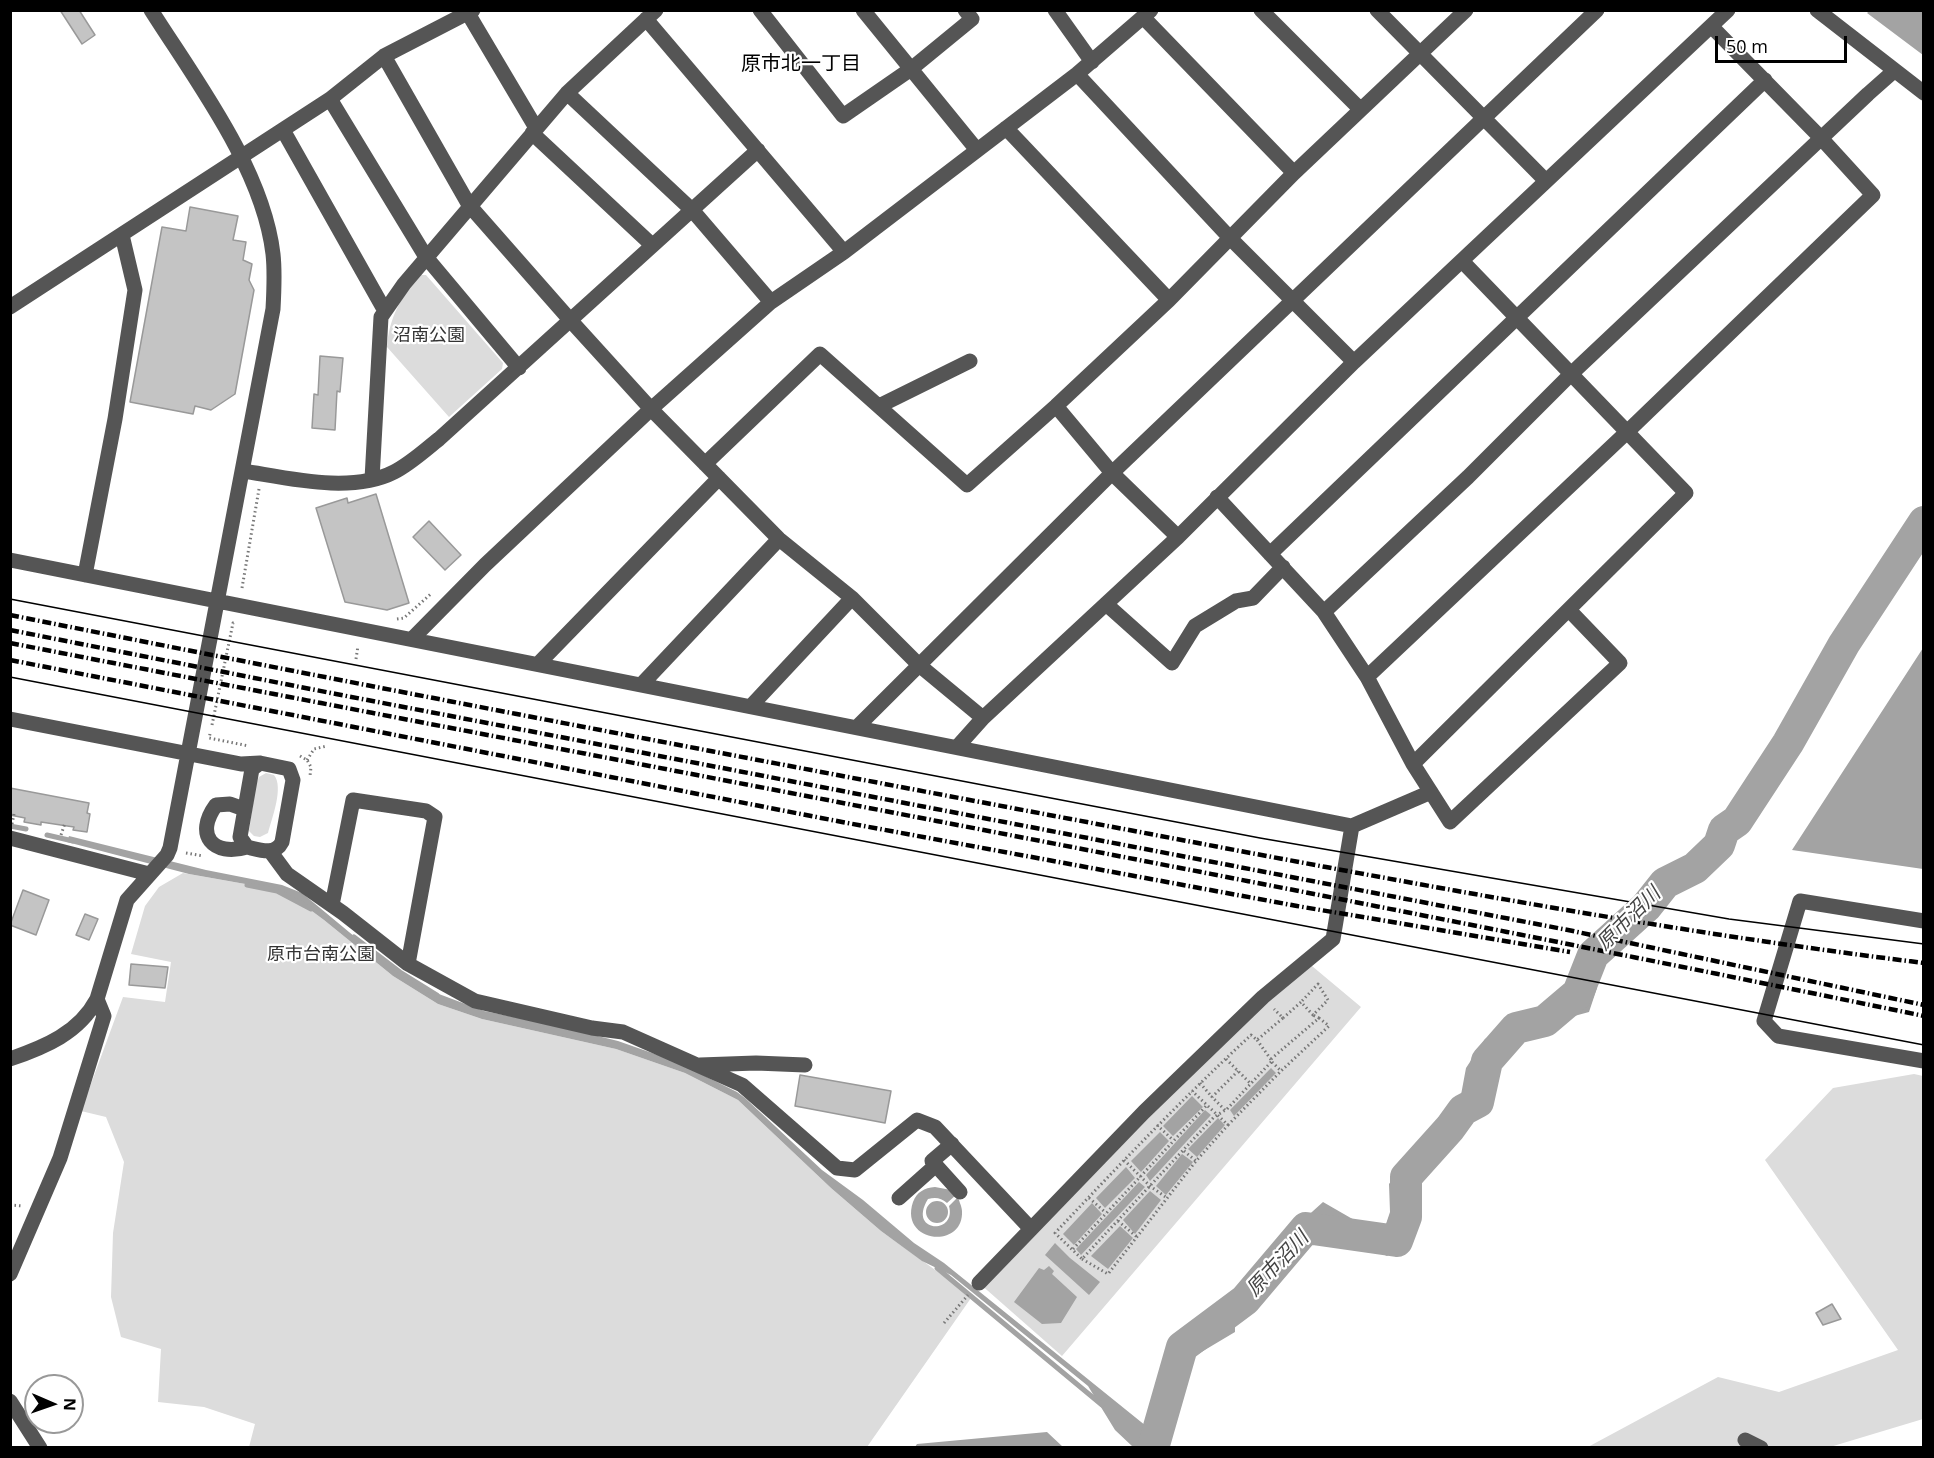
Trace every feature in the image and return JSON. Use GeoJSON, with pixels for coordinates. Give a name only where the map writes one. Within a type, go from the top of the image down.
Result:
{"type":"FeatureCollection","features":[{"type":"Feature","properties":{"kind":"street"},"geometry":{"type":"LineString","coordinates":[[12,1056],[60,1038],[78,1025],[90,1012],[97,999],[127,900],[167,855],[170,848],[273,309],[273,253],[256,191],[242,158],[151,10]]}},
{"type":"Feature","properties":{"kind":"street"},"geometry":{"type":"LineString","coordinates":[[760,10],[843,116],[910,69],[972,19],[965,10]]}},
{"type":"Feature","properties":{"kind":"street"},"geometry":{"type":"LineString","coordinates":[[863,10],[977,150]]}},
{"type":"Feature","properties":{"kind":"street"},"geometry":{"type":"LineString","coordinates":[[1055,10],[1092,62]]}},
{"type":"Feature","properties":{"kind":"street"},"geometry":{"type":"LineString","coordinates":[[1261,10],[1360,109]]}},
{"type":"Feature","properties":{"kind":"street"},"geometry":{"type":"LineString","coordinates":[[1377,10],[1483,120],[1546,181]]}},
{"type":"Feature","properties":{"kind":"street"},"geometry":{"type":"LineString","coordinates":[[705,464],[820,354],[967,485],[1056,406],[1169,300],[1294,173],[1467,10]]}},
{"type":"Feature","properties":{"kind":"street"},"geometry":{"type":"LineString","coordinates":[[857,727],[1112,473],[1597,10]]}},
{"type":"Feature","properties":{"kind":"street"},"geometry":{"type":"LineString","coordinates":[[958,746],[983,718],[1178,537],[1354,362],[1728,10]]}},
{"type":"Feature","properties":{"kind":"street"},"geometry":{"type":"LineString","coordinates":[[1817,10],[1923,93]]}},
{"type":"Feature","properties":{"kind":"street"},"geometry":{"type":"LineString","coordinates":[[11,308],[330,99],[384,56],[469,12],[534,130],[652,245]]}},
{"type":"Feature","properties":{"kind":"street"},"geometry":{"type":"LineString","coordinates":[[412,639],[485,565],[651,409],[771,302],[844,252],[1077,74],[1147,14],[1294,173]]}},
{"type":"Feature","properties":{"kind":"street"},"geometry":{"type":"LineString","coordinates":[[372,479],[381,317],[404,284],[469,205],[567,93],[651,15],[758,150],[844,252]]}},
{"type":"Feature","properties":{"kind":"street"},"geometry":{"type":"LineString","coordinates":[[1366,677],[1626,433],[1873,195],[1821,138],[1712,27]]}},
{"type":"Feature","properties":{"kind":"street"},"geometry":{"type":"LineString","coordinates":[[384,56],[469,205],[571,321],[651,409],[779,539],[852,598],[919,666],[983,718]]}},
{"type":"Feature","properties":{"kind":"street"},"geometry":{"type":"LineString","coordinates":[[1324,612],[1468,477],[1570,375],[1894,71]]}},
{"type":"Feature","properties":{"kind":"street"},"geometry":{"type":"LineString","coordinates":[[1077,74],[1230,238],[1354,362]]}},
{"type":"Feature","properties":{"kind":"street"},"geometry":{"type":"LineString","coordinates":[[1270,554],[1765,81]]}},
{"type":"Feature","properties":{"kind":"street"},"geometry":{"type":"LineString","coordinates":[[567,93],[693,211],[771,302]]}},
{"type":"Feature","properties":{"kind":"street"},"geometry":{"type":"LineString","coordinates":[[330,99],[426,257],[519,368]]}},
{"type":"Feature","properties":{"kind":"street"},"geometry":{"type":"LineString","coordinates":[[1006,128],[1169,300]]}},
{"type":"Feature","properties":{"kind":"street"},"geometry":{"type":"LineString","coordinates":[[283,130],[385,311]]}},
{"type":"Feature","properties":{"kind":"street"},"geometry":{"type":"LineString","coordinates":[[243,471],[314,482],[349,482],[372,479],[394,472],[439,439],[758,150]]}},
{"type":"Feature","properties":{"kind":"street"},"geometry":{"type":"LineString","coordinates":[[85,575],[115,419],[135,291],[122,236]]}},
{"type":"Feature","properties":{"kind":"street"},"geometry":{"type":"LineString","coordinates":[[1413,764],[1686,493],[1462,261]]}},
{"type":"Feature","properties":{"kind":"street"},"geometry":{"type":"LineString","coordinates":[[879,406],[970,361]]}},
{"type":"Feature","properties":{"kind":"street"},"geometry":{"type":"LineString","coordinates":[[1056,406],[1112,473],[1178,537]]}},
{"type":"Feature","properties":{"kind":"street"},"geometry":{"type":"LineString","coordinates":[[539,663],[719,478]]}},
{"type":"Feature","properties":{"kind":"street"},"geometry":{"type":"LineString","coordinates":[[1217,497],[1324,612],[1366,677],[1413,764],[1450,822],[1620,663],[1569,610]]}},
{"type":"Feature","properties":{"kind":"street"},"geometry":{"type":"LineString","coordinates":[[642,684],[779,539]]}},
{"type":"Feature","properties":{"kind":"street"},"geometry":{"type":"LineString","coordinates":[[10,560],[958,746],[1352,826],[1431,792]]}},
{"type":"Feature","properties":{"kind":"street"},"geometry":{"type":"LineString","coordinates":[[1106,604],[1172,663],[1195,626],[1236,601],[1253,598],[1282,567]]}},
{"type":"Feature","properties":{"kind":"street"},"geometry":{"type":"LineString","coordinates":[[751,706],[852,598]]}},
{"type":"Feature","properties":{"kind":"street"},"geometry":{"type":"LineString","coordinates":[[10,719],[241,764],[260,763],[289,770],[293,780],[280,846],[270,851],[247,847],[237,850],[214,845],[207,838],[205,828],[209,815],[216,805],[230,804],[244,809]]}},
{"type":"Feature","properties":{"kind":"street"},"geometry":{"type":"LineString","coordinates":[[247,847],[243,843],[240,832],[253,766],[260,763]]}},
{"type":"Feature","properties":{"kind":"street"},"geometry":{"type":"LineString","coordinates":[[241,764],[249,771],[250,777]]}},
{"type":"Feature","properties":{"kind":"street"},"geometry":{"type":"LineString","coordinates":[[332,906],[353,800],[426,811],[435,817],[408,964]]}},
{"type":"Feature","properties":{"kind":"street"},"geometry":{"type":"LineString","coordinates":[[979,1283],[1144,1112],[1263,997],[1333,939],[1352,826]]}},
{"type":"Feature","properties":{"kind":"street"},"geometry":{"type":"LineString","coordinates":[[10,838],[149,874]]}},
{"type":"Feature","properties":{"kind":"street"},"geometry":{"type":"LineString","coordinates":[[270,851],[287,874],[408,964],[475,1001],[592,1028],[623,1032],[742,1085],[837,1168],[855,1170],[917,1120],[935,1127],[1031,1229]]}},
{"type":"Feature","properties":{"kind":"street"},"geometry":{"type":"LineString","coordinates":[[1923,921],[1800,901],[1764,1021],[1778,1036],[1923,1062]]}},
{"type":"Feature","properties":{"kind":"street"},"geometry":{"type":"LineString","coordinates":[[10,1274],[64,1147],[104,1016],[97,999]]}},
{"type":"Feature","properties":{"kind":"street"},"geometry":{"type":"LineString","coordinates":[[694,1065],[756,1063],[805,1065]]}},
{"type":"Feature","properties":{"kind":"street"},"geometry":{"type":"LineString","coordinates":[[898,1198],[931,1159],[952,1144]]}},
{"type":"Feature","properties":{"kind":"street"},"geometry":{"type":"LineString","coordinates":[[931,1159],[960,1192]]}},
{"type":"Feature","properties":{"kind":"street"},"geometry":{"type":"LineString","coordinates":[[10,1401],[40,1448]]}},
{"type":"Feature","properties":{"kind":"street"},"geometry":{"type":"LineString","coordinates":[[1745,1440],[1761,1448]]}},
{"type":"Feature","properties":{"kind":"path"},"geometry":{"type":"LineString","coordinates":[[245,592],[241,587],[260,483]]}},
{"type":"Feature","properties":{"kind":"path"},"geometry":{"type":"LineString","coordinates":[[390,620],[404,618],[436,590]]}},
{"type":"Feature","properties":{"kind":"path"},"geometry":{"type":"LineString","coordinates":[[239,622],[233,623],[209,738],[255,747]]}},
{"type":"Feature","properties":{"kind":"path"},"geometry":{"type":"LineString","coordinates":[[347,643],[367,647]]}},
{"type":"Feature","properties":{"kind":"path"},"geometry":{"type":"LineString","coordinates":[[356,659],[359,645]]}},
{"type":"Feature","properties":{"kind":"path"},"geometry":{"type":"LineString","coordinates":[[307,760],[314,749],[327,746]]}},
{"type":"Feature","properties":{"kind":"path"},"geometry":{"type":"LineString","coordinates":[[290,754],[302,756],[307,760],[311,767],[309,778]]}},
{"type":"Feature","properties":{"kind":"path"},"geometry":{"type":"LineString","coordinates":[[1257,1040],[1318,984],[1328,1000],[1313,1015]]}},
{"type":"Feature","properties":{"kind":"path"},"geometry":{"type":"LineString","coordinates":[[1263,997],[1283,1018]]}},
{"type":"Feature","properties":{"kind":"path"},"geometry":{"type":"LineString","coordinates":[[1281,1071],[1251,1035],[1157,1125],[1055,1233],[1082,1259],[1107,1275],[1196,1161],[1228,1125],[1329,1026],[1313,1015],[1301,1002]]}},
{"type":"Feature","properties":{"kind":"path"},"geometry":{"type":"LineString","coordinates":[[1082,1259],[1183,1150],[1251,1084],[1271,1060],[1319,1018]]}},
{"type":"Feature","properties":{"kind":"path"},"geometry":{"type":"LineString","coordinates":[[1226,1059],[1251,1084]]}},
{"type":"Feature","properties":{"kind":"path"},"geometry":{"type":"LineString","coordinates":[[1212,1097],[1238,1071]]}},
{"type":"Feature","properties":{"kind":"path"},"geometry":{"type":"LineString","coordinates":[[1200,1083],[1225,1110]]}},
{"type":"Feature","properties":{"kind":"path"},"geometry":{"type":"LineString","coordinates":[[1192,1091],[1228,1125]]}},
{"type":"Feature","properties":{"kind":"path"},"geometry":{"type":"LineString","coordinates":[[1073,1250],[1207,1105]]}},
{"type":"Feature","properties":{"kind":"path"},"geometry":{"type":"LineString","coordinates":[[1157,1125],[1173,1140]]}},
{"type":"Feature","properties":{"kind":"path"},"geometry":{"type":"LineString","coordinates":[[1183,1150],[1196,1161]]}},
{"type":"Feature","properties":{"kind":"path"},"geometry":{"type":"LineString","coordinates":[[1124,1160],[1150,1186],[1167,1198]]}},
{"type":"Feature","properties":{"kind":"path"},"geometry":{"type":"LineString","coordinates":[[1088,1198],[1106,1212]]}},
{"type":"Feature","properties":{"kind":"path"},"geometry":{"type":"LineString","coordinates":[[1118,1221],[1137,1237]]}},
{"type":"Feature","properties":{"kind":"path"},"geometry":{"type":"LineString","coordinates":[[944,1323],[962,1302]]}},
{"type":"Feature","properties":{"kind":"green space","name":"沼南公園"},"geometry":{"type":"Polygon","coordinates":[[[419,275],[426,275],[503,363],[502,369],[449,417],[387,347],[390,327],[397,308],[419,275]]]}},
{"type":"Feature","properties":{"kind":"green space"},"geometry":{"type":"Polygon","coordinates":[[[266,773],[274,775],[277,780],[278,795],[268,833],[260,837],[254,836],[249,831],[256,783],[259,777],[266,773]]]}},
{"type":"Feature","properties":{"kind":"green space","name":"原市台南公園"},"geometry":{"type":"Polygon","coordinates":[[[183,873],[279,890],[324,920],[393,976],[438,1004],[482,1019],[616,1049],[685,1073],[738,1100],[831,1188],[881,1231],[971,1298],[867,1447],[249,1447],[255,1424],[204,1407],[158,1402],[161,1349],[121,1337],[111,1297],[113,1233],[124,1162],[106,1117],[81,1111],[123,997],[165,1002],[171,962],[131,954],[145,906],[159,887],[183,873]]]}},
{"type":"Feature","properties":{"kind":"green space"},"geometry":{"type":"Polygon","coordinates":[[[1306,961],[1361,1007],[1062,1356],[979,1283],[1306,961]]]}},
{"type":"Feature","properties":{"kind":"green space"},"geometry":{"type":"Polygon","coordinates":[[[1914,1074],[1923,1076],[1923,1419],[1830,1447],[1586,1448],[1718,1377],[1779,1392],[1898,1350],[1765,1160],[1833,1088],[1914,1074]]]}},
{"type":"Feature","properties":{"kind":"water"},"geometry":{"type":"Polygon","coordinates":[[[1870,10],[1923,11],[1923,55],[1867,13],[1870,10]]]}},
{"type":"Feature","properties":{"kind":"water"},"geometry":{"type":"Polygon","coordinates":[[[1923,648],[1923,869],[1792,850],[1923,648]]]}},
{"type":"Feature","properties":{"kind":"water"},"geometry":{"type":"Polygon","coordinates":[[[69,836],[206,870],[282,885],[302,893],[396,971],[423,988],[484,1011],[618,1041],[672,1060],[737,1092],[822,1170],[863,1200],[914,1243],[944,1263],[1151,1430],[1169,1365],[1221,1320],[1229,1302],[1281,1240],[1323,1202],[1382,1236],[1390,1212],[1389,1184],[1416,1147],[1458,1111],[1466,1068],[1485,1039],[1539,1012],[1575,1001],[1581,965],[1593,963],[1597,988],[1589,1012],[1495,1040],[1473,1076],[1467,1125],[1445,1155],[1425,1161],[1402,1187],[1399,1200],[1405,1231],[1398,1248],[1387,1256],[1323,1224],[1301,1242],[1246,1298],[1235,1321],[1235,1332],[1188,1360],[1175,1389],[1173,1424],[1164,1447],[1133,1447],[1115,1430],[1088,1386],[951,1275],[922,1261],[881,1231],[831,1188],[738,1100],[685,1073],[616,1049],[482,1019],[438,1004],[393,976],[324,920],[279,890],[189,874],[67,842],[69,836]]]}},
{"type":"Feature","properties":{"kind":"water"},"geometry":{"type":"Polygon","coordinates":[[[1271,1068],[1276,1073],[1234,1116],[1230,1110],[1271,1068]]]}},
{"type":"Feature","properties":{"kind":"water"},"geometry":{"type":"Polygon","coordinates":[[[1192,1096],[1203,1107],[1173,1136],[1163,1126],[1192,1096]]]}},
{"type":"Feature","properties":{"kind":"water"},"geometry":{"type":"Polygon","coordinates":[[[1205,1110],[1211,1115],[1150,1181],[1146,1175],[1205,1110]]]}},
{"type":"Feature","properties":{"kind":"water"},"geometry":{"type":"Polygon","coordinates":[[[1218,1118],[1225,1125],[1197,1157],[1188,1149],[1218,1118]]]}},
{"type":"Feature","properties":{"kind":"water"},"geometry":{"type":"Polygon","coordinates":[[[1160,1132],[1169,1141],[1141,1172],[1131,1161],[1160,1132]]]}},
{"type":"Feature","properties":{"kind":"water"},"geometry":{"type":"Polygon","coordinates":[[[1182,1154],[1193,1162],[1166,1195],[1156,1186],[1182,1154]]]}},
{"type":"Feature","properties":{"kind":"water"},"geometry":{"type":"Polygon","coordinates":[[[1126,1167],[1135,1178],[1105,1208],[1096,1198],[1126,1167]]]}},
{"type":"Feature","properties":{"kind":"water"},"geometry":{"type":"Polygon","coordinates":[[[1139,1182],[1145,1187],[1081,1255],[1076,1249],[1139,1182]]]}},
{"type":"Feature","properties":{"kind":"water"},"geometry":{"type":"Polygon","coordinates":[[[935,1187],[951,1190],[956,1195],[947,1203],[938,1198],[928,1199],[923,1210],[924,1219],[928,1224],[934,1226],[946,1222],[950,1215],[949,1206],[958,1197],[962,1209],[960,1223],[953,1232],[944,1236],[923,1233],[915,1226],[911,1216],[913,1202],[919,1193],[935,1187]]]}},
{"type":"Feature","properties":{"kind":"water"},"geometry":{"type":"Polygon","coordinates":[[[1150,1191],[1161,1200],[1135,1234],[1123,1220],[1150,1191]]]}},
{"type":"Feature","properties":{"kind":"water"},"geometry":{"type":"Polygon","coordinates":[[[937,1201],[945,1204],[948,1212],[945,1220],[937,1223],[929,1220],[926,1212],[929,1204],[937,1201]]]}},
{"type":"Feature","properties":{"kind":"water"},"geometry":{"type":"Polygon","coordinates":[[[1092,1203],[1102,1214],[1074,1245],[1063,1234],[1092,1203]]]}},
{"type":"Feature","properties":{"kind":"water"},"geometry":{"type":"Polygon","coordinates":[[[1120,1226],[1133,1238],[1108,1269],[1091,1256],[1120,1226]]]}},
{"type":"Feature","properties":{"kind":"water"},"geometry":{"type":"Polygon","coordinates":[[[1055,1243],[1100,1282],[1089,1295],[1045,1255],[1055,1243]]]}},
{"type":"Feature","properties":{"kind":"water"},"geometry":{"type":"Polygon","coordinates":[[[1049,1266],[1054,1271],[1052,1274],[1077,1297],[1061,1323],[1042,1324],[1014,1302],[1039,1268],[1044,1270],[1049,1266]]]}},
{"type":"Feature","properties":{"kind":"water"},"geometry":{"type":"Polygon","coordinates":[[[1047,1432],[1063,1447],[915,1447],[917,1444],[1047,1432]]]}},
{"type":"Feature","properties":{"kind":"building"},"geometry":{"type":"Polygon","coordinates":[[[60,10],[79,10],[95,35],[82,44],[60,10]]]}},
{"type":"Feature","properties":{"kind":"building"},"geometry":{"type":"Polygon","coordinates":[[[190,207],[238,216],[233,240],[246,242],[243,260],[252,264],[249,280],[254,290],[235,394],[211,410],[195,406],[193,414],[130,402],[162,227],[186,231],[190,207]]]}},
{"type":"Feature","properties":{"kind":"building"},"geometry":{"type":"Polygon","coordinates":[[[320,356],[343,358],[340,392],[337,391],[335,430],[312,428],[314,394],[318,395],[320,356]]]}},
{"type":"Feature","properties":{"kind":"building"},"geometry":{"type":"Polygon","coordinates":[[[376,494],[409,603],[387,610],[345,602],[316,508],[347,498],[348,503],[376,494]]]}},
{"type":"Feature","properties":{"kind":"building"},"geometry":{"type":"Polygon","coordinates":[[[429,521],[461,555],[445,570],[413,537],[429,521]]]}},
{"type":"Feature","properties":{"kind":"building"},"geometry":{"type":"Polygon","coordinates":[[[10,788],[89,803],[87,832],[73,830],[74,827],[24,822],[25,818],[10,815],[10,788]]]}},
{"type":"Feature","properties":{"kind":"building"},"geometry":{"type":"Polygon","coordinates":[[[23,890],[49,900],[36,935],[10,925],[23,890]]]}},
{"type":"Feature","properties":{"kind":"building"},"geometry":{"type":"Polygon","coordinates":[[[85,914],[98,919],[89,940],[76,935],[85,914]]]}},
{"type":"Feature","properties":{"kind":"building"},"geometry":{"type":"Polygon","coordinates":[[[131,964],[168,967],[165,988],[129,985],[131,964]]]}},
{"type":"Feature","properties":{"kind":"building"},"geometry":{"type":"Polygon","coordinates":[[[800,1075],[891,1091],[885,1123],[795,1106],[800,1075]]]}},
{"type":"Feature","properties":{"kind":"building"},"geometry":{"type":"Polygon","coordinates":[[[1832,1304],[1841,1319],[1823,1325],[1816,1313],[1832,1304]]]}},
{"type":"Feature","properties":{"kind":"waterway","name":"原市沼川"},"geometry":{"type":"LineString","coordinates":[[1153,1448],[1182,1347],[1245,1300],[1306,1228],[1397,1241],[1406,1217],[1406,1177],[1463,1110],[1478,1102],[1487,1061],[1516,1028],[1545,1021],[1578,993],[1593,955],[1646,907],[1665,883],[1695,868],[1719,845],[1724,830],[1737,821],[1788,743],[1844,644],[1924,522]]}},
{"type":"Feature","properties":{"kind":"waterway"},"geometry":{"type":"LineString","coordinates":[[10,826],[26,829]]}},
{"type":"Feature","properties":{"kind":"waterway"},"geometry":{"type":"LineString","coordinates":[[47,835],[73,841]]}},
{"type":"Feature","properties":{"kind":"waterway"},"geometry":{"type":"LineString","coordinates":[[247,885],[277,891],[311,909]]}},
{"type":"Feature","properties":{"kind":"waterway"},"geometry":{"type":"LineString","coordinates":[[354,937],[400,972],[437,995]]}},
{"type":"Feature","properties":{"kind":"waterway"},"geometry":{"type":"LineString","coordinates":[[937,1268],[1102,1405]]}},
{"type":"Feature","properties":{"kind":"tram line"},"geometry":{"type":"LineString","coordinates":[[10,599],[1260,838],[1729,919],[1924,944]]}},
{"type":"Feature","properties":{"kind":"tram line"},"geometry":{"type":"LineString","coordinates":[[10,677],[1924,1045]]}},
{"type":"Feature","properties":{"kind":"railway"},"geometry":{"type":"LineString","coordinates":[[10,615],[543,719],[1393,879],[1711,933],[1924,963]]}},
{"type":"Feature","properties":{"kind":"railway"},"geometry":{"type":"LineString","coordinates":[[10,630],[1568,930],[1924,1005]]}},
{"type":"Feature","properties":{"kind":"railway"},"geometry":{"type":"LineString","coordinates":[[10,643],[1207,873],[1924,1016]]}},
{"type":"Feature","properties":{"kind":"railway"},"geometry":{"type":"LineString","coordinates":[[10,660],[842,822],[1297,906],[1570,952]]}},
{"type":"Feature","properties":{"kind":"district","name":"原市北一丁目"},"geometry":{"type":"Point","coordinates":[801,64]}}]}
